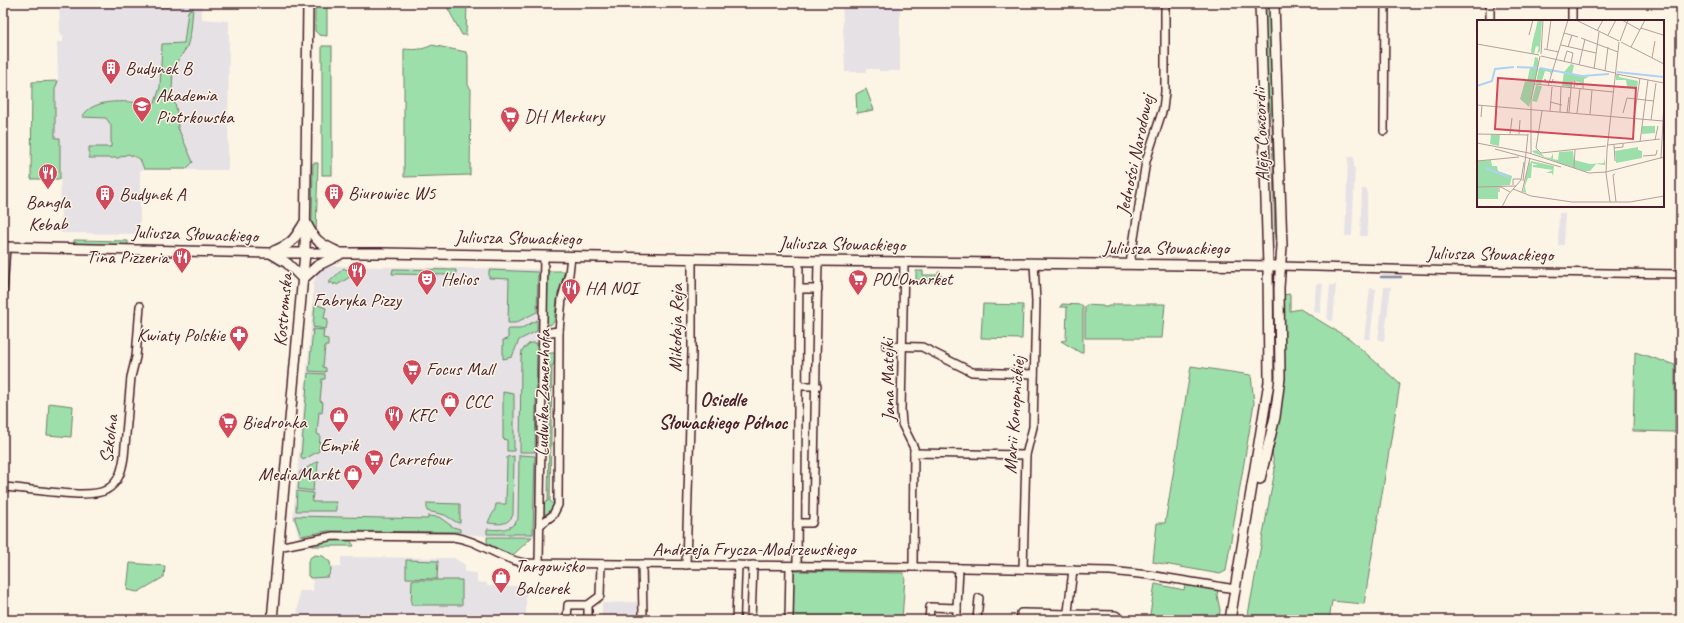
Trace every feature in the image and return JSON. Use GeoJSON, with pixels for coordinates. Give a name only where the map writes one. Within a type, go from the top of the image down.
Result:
{"type":"FeatureCollection","features":[{"type":"Feature","properties":{"kind":"street","name":"Kostromska"},"geometry":{"type":"LineString","coordinates":[[272,620],[305,253],[308,3]]}},
{"type":"Feature","properties":{"kind":"street","name":"Jedności Narodowej"},"geometry":{"type":"LineString","coordinates":[[1130,264],[1146,161],[1163,109],[1165,92],[1165,3]]}},
{"type":"Feature","properties":{"kind":"street","name":"Aleja Concordii"},"geometry":{"type":"LineString","coordinates":[[1244,540],[1269,382],[1268,266],[1260,3]]}},
{"type":"Feature","properties":{"kind":"street","name":"Aleja Concordii"},"geometry":{"type":"LineString","coordinates":[[1244,540],[1270,439],[1278,400],[1280,357],[1279,280],[1281,266],[1274,3]]}},
{"type":"Feature","properties":{"kind":"street"},"geometry":{"type":"LineString","coordinates":[[1384,131],[1386,3]]}},
{"type":"Feature","properties":{"kind":"street"},"geometry":{"type":"LineString","coordinates":[[1490,3],[1490,20]]}},
{"type":"Feature","properties":{"kind":"street"},"geometry":{"type":"LineString","coordinates":[[1572,3],[1572,20]]}},
{"type":"Feature","properties":{"kind":"street"},"geometry":{"type":"LineString","coordinates":[[268,253],[288,246],[293,242],[305,222]]}},
{"type":"Feature","properties":{"kind":"street"},"geometry":{"type":"LineString","coordinates":[[305,222],[312,235],[319,242],[342,253]]}},
{"type":"Feature","properties":{"kind":"street"},"geometry":{"type":"LineString","coordinates":[[3,292],[4,247]]}},
{"type":"Feature","properties":{"kind":"street","name":"Juliusza Słowackiego"},"geometry":{"type":"LineString","coordinates":[[4,247],[268,253],[1281,266],[1461,271],[1681,274]]}},
{"type":"Feature","properties":{"kind":"street"},"geometry":{"type":"LineString","coordinates":[[268,253],[282,259],[303,279],[317,266],[342,253]]}},
{"type":"Feature","properties":{"kind":"street","name":"Ludwika Zamenhofa"},"geometry":{"type":"LineString","coordinates":[[539,563],[544,256]]}},
{"type":"Feature","properties":{"kind":"street","name":"Ludwika Zamenhofa"},"geometry":{"type":"LineString","coordinates":[[540,525],[553,515],[558,505],[559,331],[562,298],[569,274],[571,256]]}},
{"type":"Feature","properties":{"kind":"street","name":"Mikołaja Reja"},"geometry":{"type":"LineString","coordinates":[[686,565],[692,352],[692,258]]}},
{"type":"Feature","properties":{"kind":"street"},"geometry":{"type":"LineString","coordinates":[[789,620],[797,523],[799,260]]}},
{"type":"Feature","properties":{"kind":"street"},"geometry":{"type":"LineString","coordinates":[[797,523],[812,523],[814,519],[818,261]]}},
{"type":"Feature","properties":{"kind":"street","name":"Jana Matejki"},"geometry":{"type":"LineString","coordinates":[[904,262],[901,417],[903,426],[914,448],[913,567]]}},
{"type":"Feature","properties":{"kind":"street","name":"Marii Konopnickiej"},"geometry":{"type":"LineString","coordinates":[[1023,569],[1026,455],[1033,427],[1036,302],[1034,264]]}},
{"type":"Feature","properties":{"kind":"street"},"geometry":{"type":"LineString","coordinates":[[799,289],[818,290]]}},
{"type":"Feature","properties":{"kind":"street","name":"Szkolna"},"geometry":{"type":"LineString","coordinates":[[3,487],[86,494],[103,492],[116,482],[123,468],[131,377],[136,359],[140,306]]}},
{"type":"Feature","properties":{"kind":"street"},"geometry":{"type":"LineString","coordinates":[[543,333],[559,331]]}},
{"type":"Feature","properties":{"kind":"street"},"geometry":{"type":"LineString","coordinates":[[886,346],[922,347],[972,372],[1034,374]]}},
{"type":"Feature","properties":{"kind":"street"},"geometry":{"type":"LineString","coordinates":[[798,386],[817,386]]}},
{"type":"Feature","properties":{"kind":"street"},"geometry":{"type":"LineString","coordinates":[[914,453],[1026,455]]}},
{"type":"Feature","properties":{"kind":"street","name":"Andrzeja Frycza-Modrzewskiego"},"geometry":{"type":"LineString","coordinates":[[278,548],[333,536],[453,537],[468,540],[503,557],[515,561],[539,563],[1073,570],[1137,573],[1235,589]]}},
{"type":"Feature","properties":{"kind":"street"},"geometry":{"type":"LineString","coordinates":[[1230,620],[1244,540]]}},
{"type":"Feature","properties":{"kind":"street"},"geometry":{"type":"LineString","coordinates":[[567,620],[568,605],[588,605],[600,596],[601,564]]}},
{"type":"Feature","properties":{"kind":"street"},"geometry":{"type":"LineString","coordinates":[[642,564],[643,616],[645,620]]}},
{"type":"Feature","properties":{"kind":"street"},"geometry":{"type":"LineString","coordinates":[[736,620],[738,565]]}},
{"type":"Feature","properties":{"kind":"street"},"geometry":{"type":"LineString","coordinates":[[751,620],[752,565]]}},
{"type":"Feature","properties":{"kind":"street"},"geometry":{"type":"LineString","coordinates":[[957,620],[959,568]]}},
{"type":"Feature","properties":{"kind":"street"},"geometry":{"type":"LineString","coordinates":[[1067,617],[1073,570]]}},
{"type":"Feature","properties":{"kind":"street"},"geometry":{"type":"LineString","coordinates":[[977,620],[979,598]]}},
{"type":"Feature","properties":{"kind":"street"},"geometry":{"type":"LineString","coordinates":[[588,605],[588,620]]}},
{"type":"Feature","properties":{"kind":"street"},"geometry":{"type":"LineString","coordinates":[[929,620],[930,608],[957,608]]}},
{"type":"Feature","properties":{"kind":"street"},"geometry":{"type":"LineString","coordinates":[[1021,620],[1022,614],[1024,613],[1067,617],[1101,617],[1115,615],[1117,616],[1118,620]]}},
{"type":"Feature","properties":{"kind":"shaded area","name":"Akademia Piotrkowska"},"geometry":{"type":"Polygon","coordinates":[[[59,3],[202,3],[202,19],[229,21],[228,170],[140,170],[140,234],[61,233],[60,139],[55,138],[55,89],[58,81],[57,42],[63,42],[63,36],[60,35],[59,3]]]}},
{"type":"Feature","properties":{"kind":"shaded area"},"geometry":{"type":"Polygon","coordinates":[[[842,3],[900,3],[900,71],[879,71],[879,69],[866,69],[866,72],[845,72],[842,3]]]}},
{"type":"Feature","properties":{"kind":"shaded area"},"geometry":{"type":"Polygon","coordinates":[[[1348,157],[1354,157],[1355,168],[1352,236],[1345,236],[1348,157]]]}},
{"type":"Feature","properties":{"kind":"shaded area"},"geometry":{"type":"Polygon","coordinates":[[[1362,189],[1367,189],[1367,236],[1360,236],[1362,189]]]}},
{"type":"Feature","properties":{"kind":"shaded area"},"geometry":{"type":"Polygon","coordinates":[[[1559,213],[1565,213],[1564,245],[1558,245],[1559,213]]]}},
{"type":"Feature","properties":{"kind":"shaded area","name":"Focus Mall"},"geometry":{"type":"Polygon","coordinates":[[[334,266],[539,269],[535,537],[487,536],[442,532],[336,532],[317,533],[299,538],[293,517],[313,304],[313,283],[320,270],[334,266]]]}},
{"type":"Feature","properties":{"kind":"shaded area"},"geometry":{"type":"Polygon","coordinates":[[[1316,284],[1323,284],[1320,313],[1314,312],[1316,284]]]}},
{"type":"Feature","properties":{"kind":"shaded area"},"geometry":{"type":"Polygon","coordinates":[[[1330,285],[1336,285],[1333,321],[1327,320],[1330,285]]]}},
{"type":"Feature","properties":{"kind":"shaded area"},"geometry":{"type":"Polygon","coordinates":[[[1384,287],[1391,287],[1384,341],[1378,340],[1384,287]]]}},
{"type":"Feature","properties":{"kind":"shaded area"},"geometry":{"type":"Polygon","coordinates":[[[1370,288],[1376,289],[1370,339],[1364,339],[1370,288]]]}},
{"type":"Feature","properties":{"kind":"shaded area"},"geometry":{"type":"Polygon","coordinates":[[[341,557],[454,558],[465,565],[465,572],[477,573],[477,582],[487,583],[487,586],[520,586],[520,583],[526,582],[526,620],[297,620],[299,591],[313,591],[313,577],[330,566],[341,567],[341,557]]]}},
{"type":"Feature","properties":{"kind":"shaded area"},"geometry":{"type":"Polygon","coordinates":[[[637,602],[637,620],[602,620],[602,603],[637,602]]]}},
{"type":"Feature","properties":{"kind":"green space"},"geometry":{"type":"Polygon","coordinates":[[[76,3],[175,3],[168,7],[83,6],[76,3]]]}},
{"type":"Feature","properties":{"kind":"green space"},"geometry":{"type":"Polygon","coordinates":[[[315,3],[327,3],[327,36],[319,35],[315,31],[315,3]]]}},
{"type":"Feature","properties":{"kind":"green space"},"geometry":{"type":"Polygon","coordinates":[[[445,3],[467,3],[466,35],[462,35],[445,3]]]}},
{"type":"Feature","properties":{"kind":"green space"},"geometry":{"type":"Polygon","coordinates":[[[1264,3],[1269,3],[1278,241],[1275,241],[1272,126],[1266,75],[1264,3]]]}},
{"type":"Feature","properties":{"kind":"green space"},"geometry":{"type":"Polygon","coordinates":[[[193,8],[191,31],[187,47],[173,68],[172,90],[177,112],[178,128],[193,162],[186,169],[144,169],[140,159],[128,154],[118,158],[89,158],[89,147],[111,147],[111,125],[106,118],[82,117],[88,110],[104,103],[155,103],[160,87],[162,44],[184,43],[188,11],[193,8]]]}},
{"type":"Feature","properties":{"kind":"green space"},"geometry":{"type":"Polygon","coordinates":[[[432,45],[466,52],[468,55],[468,85],[471,89],[470,175],[404,177],[404,49],[411,50],[425,48],[432,45]]]}},
{"type":"Feature","properties":{"kind":"green space"},"geometry":{"type":"Polygon","coordinates":[[[322,46],[332,46],[332,175],[322,175],[322,46]]]}},
{"type":"Feature","properties":{"kind":"green space"},"geometry":{"type":"Polygon","coordinates":[[[58,81],[55,89],[55,138],[60,138],[60,179],[31,179],[32,82],[58,81]]]}},
{"type":"Feature","properties":{"kind":"green space"},"geometry":{"type":"Polygon","coordinates":[[[866,89],[874,110],[857,113],[856,94],[866,89]]]}},
{"type":"Feature","properties":{"kind":"green space"},"geometry":{"type":"Polygon","coordinates":[[[313,163],[318,163],[316,235],[312,221],[313,163]]]}},
{"type":"Feature","properties":{"kind":"green space"},"geometry":{"type":"Polygon","coordinates":[[[74,240],[128,241],[128,245],[74,244],[74,240]]]}},
{"type":"Feature","properties":{"kind":"green space"},"geometry":{"type":"Polygon","coordinates":[[[344,268],[346,270],[350,268],[352,271],[356,269],[358,272],[337,285],[335,283],[334,285],[331,282],[330,284],[328,283],[344,268]]]}},
{"type":"Feature","properties":{"kind":"green space"},"geometry":{"type":"Polygon","coordinates":[[[393,269],[456,270],[456,275],[392,274],[393,269]]]}},
{"type":"Feature","properties":{"kind":"green space"},"geometry":{"type":"Polygon","coordinates":[[[489,270],[538,272],[537,312],[515,323],[508,323],[509,279],[489,278],[489,270]]]}},
{"type":"Feature","properties":{"kind":"green space"},"geometry":{"type":"Polygon","coordinates":[[[547,271],[565,271],[558,294],[554,322],[550,325],[547,324],[547,271]]]}},
{"type":"Feature","properties":{"kind":"green space"},"geometry":{"type":"Polygon","coordinates":[[[916,271],[923,271],[923,275],[938,275],[938,272],[941,272],[941,281],[916,280],[916,271]]]}},
{"type":"Feature","properties":{"kind":"green space"},"geometry":{"type":"Polygon","coordinates":[[[1273,294],[1276,366],[1271,418],[1269,420],[1274,360],[1273,294]]]}},
{"type":"Feature","properties":{"kind":"green space"},"geometry":{"type":"Polygon","coordinates":[[[1290,294],[1290,311],[1300,309],[1350,339],[1400,384],[1364,604],[1332,601],[1329,620],[1247,620],[1275,470],[1272,452],[1281,410],[1284,384],[1283,295],[1290,294]]]}},
{"type":"Feature","properties":{"kind":"green space"},"geometry":{"type":"Polygon","coordinates":[[[315,304],[326,308],[324,318],[328,319],[326,329],[313,327],[315,304]]]}},
{"type":"Feature","properties":{"kind":"green space"},"geometry":{"type":"Polygon","coordinates":[[[983,304],[1023,305],[1022,339],[981,338],[983,304]]]}},
{"type":"Feature","properties":{"kind":"green space"},"geometry":{"type":"Polygon","coordinates":[[[1062,304],[1082,305],[1083,307],[1083,352],[1081,353],[1061,341],[1066,340],[1067,307],[1060,307],[1062,304]]]}},
{"type":"Feature","properties":{"kind":"green space"},"geometry":{"type":"Polygon","coordinates":[[[1113,304],[1165,304],[1162,338],[1085,338],[1085,306],[1108,307],[1113,306],[1113,304]]]}},
{"type":"Feature","properties":{"kind":"green space"},"geometry":{"type":"Polygon","coordinates":[[[537,320],[537,331],[519,340],[512,357],[503,359],[503,340],[508,339],[508,329],[520,329],[537,320]]]}},
{"type":"Feature","properties":{"kind":"green space"},"geometry":{"type":"Polygon","coordinates":[[[313,329],[324,330],[323,338],[328,339],[328,346],[325,346],[323,367],[326,368],[326,372],[309,371],[313,329]]]}},
{"type":"Feature","properties":{"kind":"green space"},"geometry":{"type":"Polygon","coordinates":[[[530,343],[537,343],[535,452],[520,452],[521,359],[522,350],[530,343]]]}},
{"type":"Feature","properties":{"kind":"green space"},"geometry":{"type":"Polygon","coordinates":[[[1635,352],[1675,365],[1675,432],[1633,431],[1635,352]]]}},
{"type":"Feature","properties":{"kind":"green space"},"geometry":{"type":"Polygon","coordinates":[[[546,353],[556,353],[556,361],[552,366],[550,501],[554,504],[555,508],[549,515],[545,514],[543,509],[544,503],[548,501],[550,365],[546,361],[546,353]]]}},
{"type":"Feature","properties":{"kind":"green space"},"geometry":{"type":"Polygon","coordinates":[[[1191,366],[1251,375],[1254,403],[1226,571],[1220,574],[1153,562],[1157,523],[1165,523],[1191,366]]]}},
{"type":"Feature","properties":{"kind":"green space"},"geometry":{"type":"Polygon","coordinates":[[[308,373],[325,374],[325,379],[322,379],[320,401],[323,402],[322,413],[319,412],[317,434],[320,435],[319,451],[303,460],[301,457],[308,373]]]}},
{"type":"Feature","properties":{"kind":"green space"},"geometry":{"type":"Polygon","coordinates":[[[503,392],[514,394],[514,451],[507,451],[507,440],[503,439],[503,392]]]}},
{"type":"Feature","properties":{"kind":"green space"},"geometry":{"type":"Polygon","coordinates":[[[49,403],[73,406],[71,437],[47,435],[49,403]]]}},
{"type":"Feature","properties":{"kind":"green space"},"geometry":{"type":"Polygon","coordinates":[[[519,455],[535,456],[533,534],[487,534],[487,529],[508,528],[518,519],[519,455]]]}},
{"type":"Feature","properties":{"kind":"green space"},"geometry":{"type":"Polygon","coordinates":[[[514,456],[513,515],[511,519],[505,523],[488,523],[495,510],[496,504],[506,504],[507,457],[514,456]]]}},
{"type":"Feature","properties":{"kind":"green space"},"geometry":{"type":"Polygon","coordinates":[[[318,461],[317,479],[314,479],[313,491],[298,489],[300,472],[318,461]]]}},
{"type":"Feature","properties":{"kind":"green space"},"geometry":{"type":"Polygon","coordinates":[[[297,491],[313,493],[312,502],[336,502],[336,511],[296,511],[297,491]]]}},
{"type":"Feature","properties":{"kind":"green space"},"geometry":{"type":"Polygon","coordinates":[[[427,503],[460,504],[460,523],[445,515],[427,511],[427,503]]]}},
{"type":"Feature","properties":{"kind":"green space"},"geometry":{"type":"Polygon","coordinates":[[[295,516],[428,519],[428,516],[439,517],[453,527],[460,529],[460,532],[328,531],[301,536],[295,516]]]}},
{"type":"Feature","properties":{"kind":"green space"},"geometry":{"type":"Polygon","coordinates":[[[487,537],[532,537],[512,556],[492,547],[487,542],[487,537]]]}},
{"type":"Feature","properties":{"kind":"green space"},"geometry":{"type":"Polygon","coordinates":[[[350,540],[354,546],[312,546],[307,544],[324,541],[350,540]]]}},
{"type":"Feature","properties":{"kind":"green space"},"geometry":{"type":"Polygon","coordinates":[[[315,555],[323,556],[330,562],[331,570],[328,577],[311,578],[308,576],[308,561],[315,555]]]}},
{"type":"Feature","properties":{"kind":"green space"},"geometry":{"type":"Polygon","coordinates":[[[406,560],[438,561],[437,579],[406,578],[406,560]]]}},
{"type":"Feature","properties":{"kind":"green space"},"geometry":{"type":"Polygon","coordinates":[[[130,563],[165,566],[164,577],[138,592],[127,590],[130,563]]]}},
{"type":"Feature","properties":{"kind":"green space"},"geometry":{"type":"Polygon","coordinates":[[[791,571],[903,573],[905,577],[902,620],[790,620],[791,571]]]}},
{"type":"Feature","properties":{"kind":"green space"},"geometry":{"type":"Polygon","coordinates":[[[412,580],[462,580],[462,605],[411,605],[412,580]]]}},
{"type":"Feature","properties":{"kind":"green space"},"geometry":{"type":"Polygon","coordinates":[[[1155,584],[1184,590],[1185,585],[1218,590],[1217,595],[1220,610],[1219,620],[1149,620],[1155,584]]]}},
{"type":"Feature","properties":{"kind":"waterway"},"geometry":{"type":"LineString","coordinates":[[1381,277],[1401,277]]}},
{"type":"Feature","properties":{"kind":"place","name":"Budynek B"},"geometry":{"type":"Point","coordinates":[111,85]}},
{"type":"Feature","properties":{"kind":"place","name":"Akademia Piotrkowska"},"geometry":{"type":"Point","coordinates":[142,123]}},
{"type":"Feature","properties":{"kind":"place","name":"DH Merkury"},"geometry":{"type":"Point","coordinates":[510,133]}},
{"type":"Feature","properties":{"kind":"place","name":"Bangla Kebab"},"geometry":{"type":"Point","coordinates":[48,190]}},
{"type":"Feature","properties":{"kind":"place","name":"Biurowiec W5"},"geometry":{"type":"Point","coordinates":[334,210]}},
{"type":"Feature","properties":{"kind":"place","name":"Budynek A"},"geometry":{"type":"Point","coordinates":[105,211]}},
{"type":"Feature","properties":{"kind":"place","name":"Tina Pizzeria"},"geometry":{"type":"Point","coordinates":[182,274]}},
{"type":"Feature","properties":{"kind":"place","name":"Fabryka Pizzy"},"geometry":{"type":"Point","coordinates":[357,288]}},
{"type":"Feature","properties":{"kind":"place","name":"Helios"},"geometry":{"type":"Point","coordinates":[427,296]}},
{"type":"Feature","properties":{"kind":"place","name":"POLOmarket"},"geometry":{"type":"Point","coordinates":[858,296]}},
{"type":"Feature","properties":{"kind":"place","name":"HA NOI"},"geometry":{"type":"Point","coordinates":[571,305]}},
{"type":"Feature","properties":{"kind":"place","name":"Kwiaty Polskie"},"geometry":{"type":"Point","coordinates":[239,352]}},
{"type":"Feature","properties":{"kind":"place","name":"Focus Mall"},"geometry":{"type":"Point","coordinates":[412,386]}},
{"type":"Feature","properties":{"kind":"place","name":"CCC"},"geometry":{"type":"Point","coordinates":[450,418]}},
{"type":"Feature","properties":{"kind":"place","name":"KFC"},"geometry":{"type":"Point","coordinates":[394,432]}},
{"type":"Feature","properties":{"kind":"place","name":"Empik"},"geometry":{"type":"Point","coordinates":[339,433]}},
{"type":"Feature","properties":{"kind":"place","name":"Biedronka"},"geometry":{"type":"Point","coordinates":[228,439]}},
{"type":"Feature","properties":{"kind":"place","name":"Carrefour"},"geometry":{"type":"Point","coordinates":[374,476]}},
{"type":"Feature","properties":{"kind":"place","name":"MediaMarkt"},"geometry":{"type":"Point","coordinates":[353,491]}},
{"type":"Feature","properties":{"kind":"place","name":"Targowisko Balcerek"},"geometry":{"type":"Point","coordinates":[501,594]}},
{"type":"Feature","properties":{"kind":"district","name":"Osiedle Słowackiego Północ"},"geometry":{"type":"Point","coordinates":[723,410]}}]}
